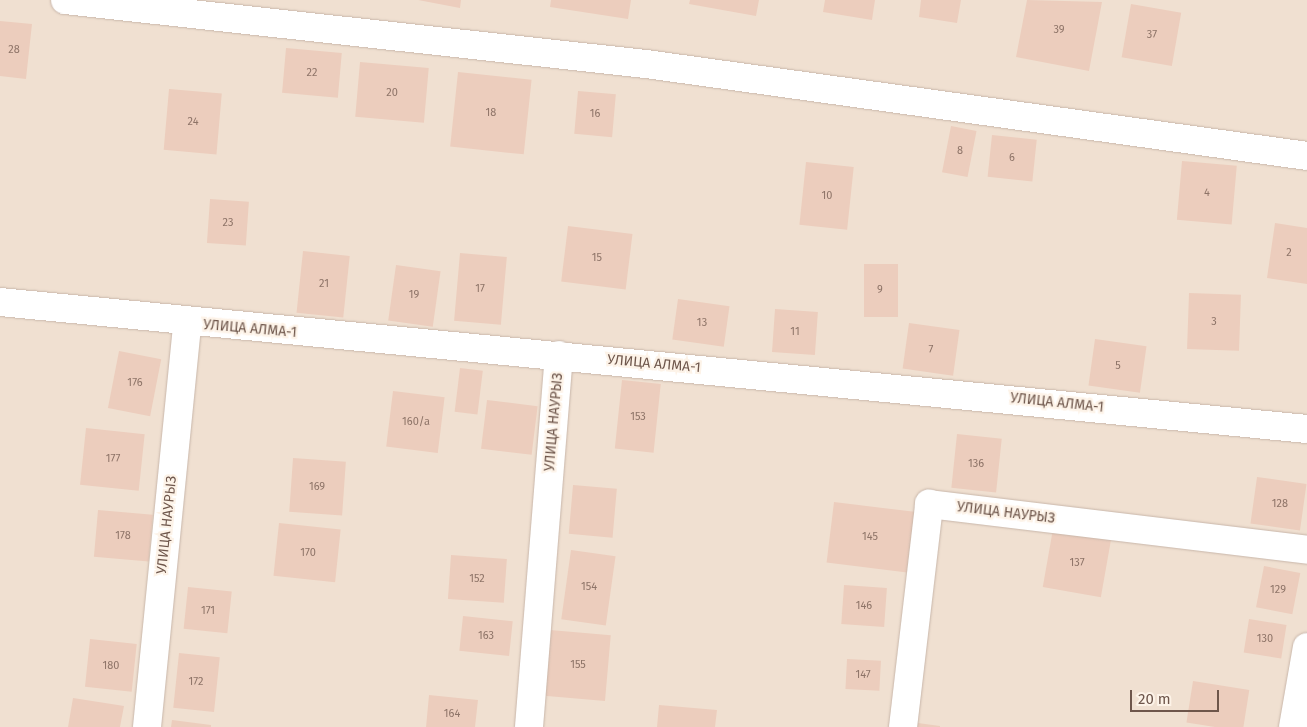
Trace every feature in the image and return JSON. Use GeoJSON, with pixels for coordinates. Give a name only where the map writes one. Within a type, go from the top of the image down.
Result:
{"type":"FeatureCollection","features":[{"type":"Feature","properties":{"kind":"street"},"geometry":{"type":"LineString","coordinates":[[65,0],[646,64],[1307,156]]}},
{"type":"Feature","properties":{"kind":"street","name":"УЛИЦА АЛМА-1"},"geometry":{"type":"LineString","coordinates":[[0,302],[187,323],[559,355],[1307,429]]}},
{"type":"Feature","properties":{"kind":"street","name":"УЛИЦА НАУРЫЗ"},"geometry":{"type":"LineString","coordinates":[[147,727],[187,323]]}},
{"type":"Feature","properties":{"kind":"street","name":"УЛИЦА НАУРЫЗ"},"geometry":{"type":"LineString","coordinates":[[530,727],[559,355]]}},
{"type":"Feature","properties":{"kind":"street","name":"УЛИЦА НАУРЫЗ"},"geometry":{"type":"LineString","coordinates":[[903,727],[928,504],[1307,550]]}},
{"type":"Feature","properties":{"kind":"street"},"geometry":{"type":"LineString","coordinates":[[1293,727],[1307,647]]}},
{"type":"Feature","properties":{"kind":"shaded area"},"geometry":{"type":"Polygon","coordinates":[[[0,0],[1307,0],[1307,727],[0,727],[0,0]]]}},
{"type":"Feature","properties":{"kind":"building"},"geometry":{"type":"Polygon","coordinates":[[[418,0],[461,0],[460,8],[418,0]]]}},
{"type":"Feature","properties":{"kind":"building"},"geometry":{"type":"Polygon","coordinates":[[[551,0],[631,0],[628,19],[550,7],[551,0]]]}},
{"type":"Feature","properties":{"kind":"building"},"geometry":{"type":"Polygon","coordinates":[[[690,0],[759,0],[756,16],[689,4],[690,0]]]}},
{"type":"Feature","properties":{"kind":"building"},"geometry":{"type":"Polygon","coordinates":[[[825,0],[875,0],[872,20],[823,12],[825,0]]]}},
{"type":"Feature","properties":{"kind":"building"},"geometry":{"type":"Polygon","coordinates":[[[921,0],[961,0],[957,23],[919,17],[921,0]]]}},
{"type":"Feature","properties":{"kind":"building"},"geometry":{"type":"Polygon","coordinates":[[[1027,0],[1102,2],[1089,71],[1016,57],[1027,0]]]}},
{"type":"Feature","properties":{"kind":"building"},"geometry":{"type":"Polygon","coordinates":[[[1131,4],[1181,13],[1172,66],[1122,57],[1131,4]]]}},
{"type":"Feature","properties":{"kind":"building"},"geometry":{"type":"Polygon","coordinates":[[[0,21],[32,24],[26,79],[0,76],[0,21]]]}},
{"type":"Feature","properties":{"kind":"building"},"geometry":{"type":"Polygon","coordinates":[[[286,48],[342,53],[338,98],[282,93],[286,48]]]}},
{"type":"Feature","properties":{"kind":"building"},"geometry":{"type":"Polygon","coordinates":[[[360,62],[429,68],[424,123],[355,117],[360,62]]]}},
{"type":"Feature","properties":{"kind":"building"},"geometry":{"type":"Polygon","coordinates":[[[458,72],[532,80],[524,154],[450,147],[458,72]]]}},
{"type":"Feature","properties":{"kind":"building"},"geometry":{"type":"Polygon","coordinates":[[[169,89],[222,94],[216,154],[164,150],[169,89]]]}},
{"type":"Feature","properties":{"kind":"building"},"geometry":{"type":"Polygon","coordinates":[[[578,91],[616,94],[612,137],[574,134],[578,91]]]}},
{"type":"Feature","properties":{"kind":"building"},"geometry":{"type":"Polygon","coordinates":[[[951,126],[977,131],[968,177],[942,172],[951,126]]]}},
{"type":"Feature","properties":{"kind":"building"},"geometry":{"type":"Polygon","coordinates":[[[992,135],[1037,140],[1032,181],[988,177],[992,135]]]}},
{"type":"Feature","properties":{"kind":"building"},"geometry":{"type":"Polygon","coordinates":[[[1182,161],[1237,166],[1232,225],[1177,220],[1182,161]]]}},
{"type":"Feature","properties":{"kind":"building"},"geometry":{"type":"Polygon","coordinates":[[[806,162],[854,167],[847,230],[799,225],[806,162]]]}},
{"type":"Feature","properties":{"kind":"building"},"geometry":{"type":"Polygon","coordinates":[[[210,199],[249,202],[246,246],[207,243],[210,199]]]}},
{"type":"Feature","properties":{"kind":"building"},"geometry":{"type":"Polygon","coordinates":[[[1275,223],[1307,228],[1307,284],[1267,278],[1275,223]]]}},
{"type":"Feature","properties":{"kind":"building"},"geometry":{"type":"Polygon","coordinates":[[[568,226],[633,234],[626,290],[561,282],[568,226]]]}},
{"type":"Feature","properties":{"kind":"building"},"geometry":{"type":"Polygon","coordinates":[[[303,251],[350,256],[343,318],[297,313],[303,251]]]}},
{"type":"Feature","properties":{"kind":"building"},"geometry":{"type":"Polygon","coordinates":[[[460,253],[507,257],[501,325],[454,321],[460,253]]]}},
{"type":"Feature","properties":{"kind":"building"},"geometry":{"type":"Polygon","coordinates":[[[864,264],[898,264],[898,317],[864,317],[864,264]]]}},
{"type":"Feature","properties":{"kind":"building"},"geometry":{"type":"Polygon","coordinates":[[[396,265],[441,271],[433,327],[388,320],[396,265]]]}},
{"type":"Feature","properties":{"kind":"building"},"geometry":{"type":"Polygon","coordinates":[[[1189,293],[1241,295],[1239,351],[1187,349],[1189,293]]]}},
{"type":"Feature","properties":{"kind":"building"},"geometry":{"type":"Polygon","coordinates":[[[678,299],[729,306],[724,347],[672,340],[678,299]]]}},
{"type":"Feature","properties":{"kind":"building"},"geometry":{"type":"Polygon","coordinates":[[[775,309],[818,312],[815,355],[772,352],[775,309]]]}},
{"type":"Feature","properties":{"kind":"building"},"geometry":{"type":"Polygon","coordinates":[[[909,323],[960,330],[953,376],[903,369],[909,323]]]}},
{"type":"Feature","properties":{"kind":"building"},"geometry":{"type":"Polygon","coordinates":[[[1095,339],[1146,346],[1140,393],[1088,386],[1095,339]]]}},
{"type":"Feature","properties":{"kind":"building"},"geometry":{"type":"Polygon","coordinates":[[[119,351],[161,359],[150,416],[108,408],[119,351]]]}},
{"type":"Feature","properties":{"kind":"building"},"geometry":{"type":"Polygon","coordinates":[[[460,368],[483,371],[477,414],[455,412],[460,368]]]}},
{"type":"Feature","properties":{"kind":"building"},"geometry":{"type":"Polygon","coordinates":[[[622,380],[661,384],[654,453],[615,449],[622,380]]]}},
{"type":"Feature","properties":{"kind":"building"},"geometry":{"type":"Polygon","coordinates":[[[393,391],[445,397],[438,453],[386,447],[393,391]]]}},
{"type":"Feature","properties":{"kind":"building"},"geometry":{"type":"Polygon","coordinates":[[[487,400],[538,406],[532,455],[481,449],[487,400]]]}},
{"type":"Feature","properties":{"kind":"building"},"geometry":{"type":"Polygon","coordinates":[[[86,428],[145,434],[139,491],[80,485],[86,428]]]}},
{"type":"Feature","properties":{"kind":"building"},"geometry":{"type":"Polygon","coordinates":[[[957,434],[1002,439],[996,492],[951,488],[957,434]]]}},
{"type":"Feature","properties":{"kind":"building"},"geometry":{"type":"Polygon","coordinates":[[[293,458],[346,462],[342,516],[289,512],[293,458]]]}},
{"type":"Feature","properties":{"kind":"building"},"geometry":{"type":"Polygon","coordinates":[[[1257,477],[1307,484],[1300,531],[1250,524],[1257,477]]]}},
{"type":"Feature","properties":{"kind":"building"},"geometry":{"type":"Polygon","coordinates":[[[573,485],[617,489],[613,538],[569,534],[573,485]]]}},
{"type":"Feature","properties":{"kind":"building"},"geometry":{"type":"Polygon","coordinates":[[[834,502],[914,512],[907,572],[827,563],[834,502]]]}},
{"type":"Feature","properties":{"kind":"building"},"geometry":{"type":"Polygon","coordinates":[[[98,510],[153,515],[149,562],[94,557],[98,510]]]}},
{"type":"Feature","properties":{"kind":"building"},"geometry":{"type":"Polygon","coordinates":[[[279,523],[341,529],[335,582],[273,576],[279,523]]]}},
{"type":"Feature","properties":{"kind":"building"},"geometry":{"type":"Polygon","coordinates":[[[1053,529],[1111,539],[1101,597],[1043,587],[1053,529]]]}},
{"type":"Feature","properties":{"kind":"building"},"geometry":{"type":"Polygon","coordinates":[[[571,550],[616,556],[606,626],[561,619],[571,550]]]}},
{"type":"Feature","properties":{"kind":"building"},"geometry":{"type":"Polygon","coordinates":[[[451,555],[507,559],[504,603],[448,599],[451,555]]]}},
{"type":"Feature","properties":{"kind":"building"},"geometry":{"type":"Polygon","coordinates":[[[1264,566],[1300,573],[1292,614],[1256,607],[1264,566]]]}},
{"type":"Feature","properties":{"kind":"building"},"geometry":{"type":"Polygon","coordinates":[[[844,585],[887,588],[884,627],[841,624],[844,585]]]}},
{"type":"Feature","properties":{"kind":"building"},"geometry":{"type":"Polygon","coordinates":[[[188,587],[232,592],[227,633],[184,629],[188,587]]]}},
{"type":"Feature","properties":{"kind":"building"},"geometry":{"type":"Polygon","coordinates":[[[463,616],[513,621],[509,656],[459,651],[463,616]]]}},
{"type":"Feature","properties":{"kind":"building"},"geometry":{"type":"Polygon","coordinates":[[[1249,619],[1287,625],[1281,659],[1244,653],[1249,619]]]}},
{"type":"Feature","properties":{"kind":"building"},"geometry":{"type":"Polygon","coordinates":[[[550,630],[611,635],[605,701],[544,696],[550,630]]]}},
{"type":"Feature","properties":{"kind":"building"},"geometry":{"type":"Polygon","coordinates":[[[90,639],[137,644],[132,692],[85,687],[90,639]]]}},
{"type":"Feature","properties":{"kind":"building"},"geometry":{"type":"Polygon","coordinates":[[[179,653],[220,657],[214,712],[173,708],[179,653]]]}},
{"type":"Feature","properties":{"kind":"building"},"geometry":{"type":"Polygon","coordinates":[[[847,659],[881,661],[879,691],[845,689],[847,659]]]}},
{"type":"Feature","properties":{"kind":"building"},"geometry":{"type":"Polygon","coordinates":[[[1193,681],[1249,690],[1243,727],[1215,727],[1186,722],[1193,681]]]}},
{"type":"Feature","properties":{"kind":"building"},"geometry":{"type":"Polygon","coordinates":[[[429,695],[478,700],[475,727],[426,727],[429,695]]]}},
{"type":"Feature","properties":{"kind":"building"},"geometry":{"type":"Polygon","coordinates":[[[73,698],[124,706],[120,727],[68,727],[73,698]]]}},
{"type":"Feature","properties":{"kind":"building"},"geometry":{"type":"Polygon","coordinates":[[[659,705],[717,710],[715,727],[657,727],[659,705]]]}},
{"type":"Feature","properties":{"kind":"building"},"geometry":{"type":"Polygon","coordinates":[[[172,720],[211,725],[211,727],[171,727],[172,720]]]}},
{"type":"Feature","properties":{"kind":"building"},"geometry":{"type":"Polygon","coordinates":[[[918,723],[940,726],[940,727],[918,727],[918,723]]]}}]}
